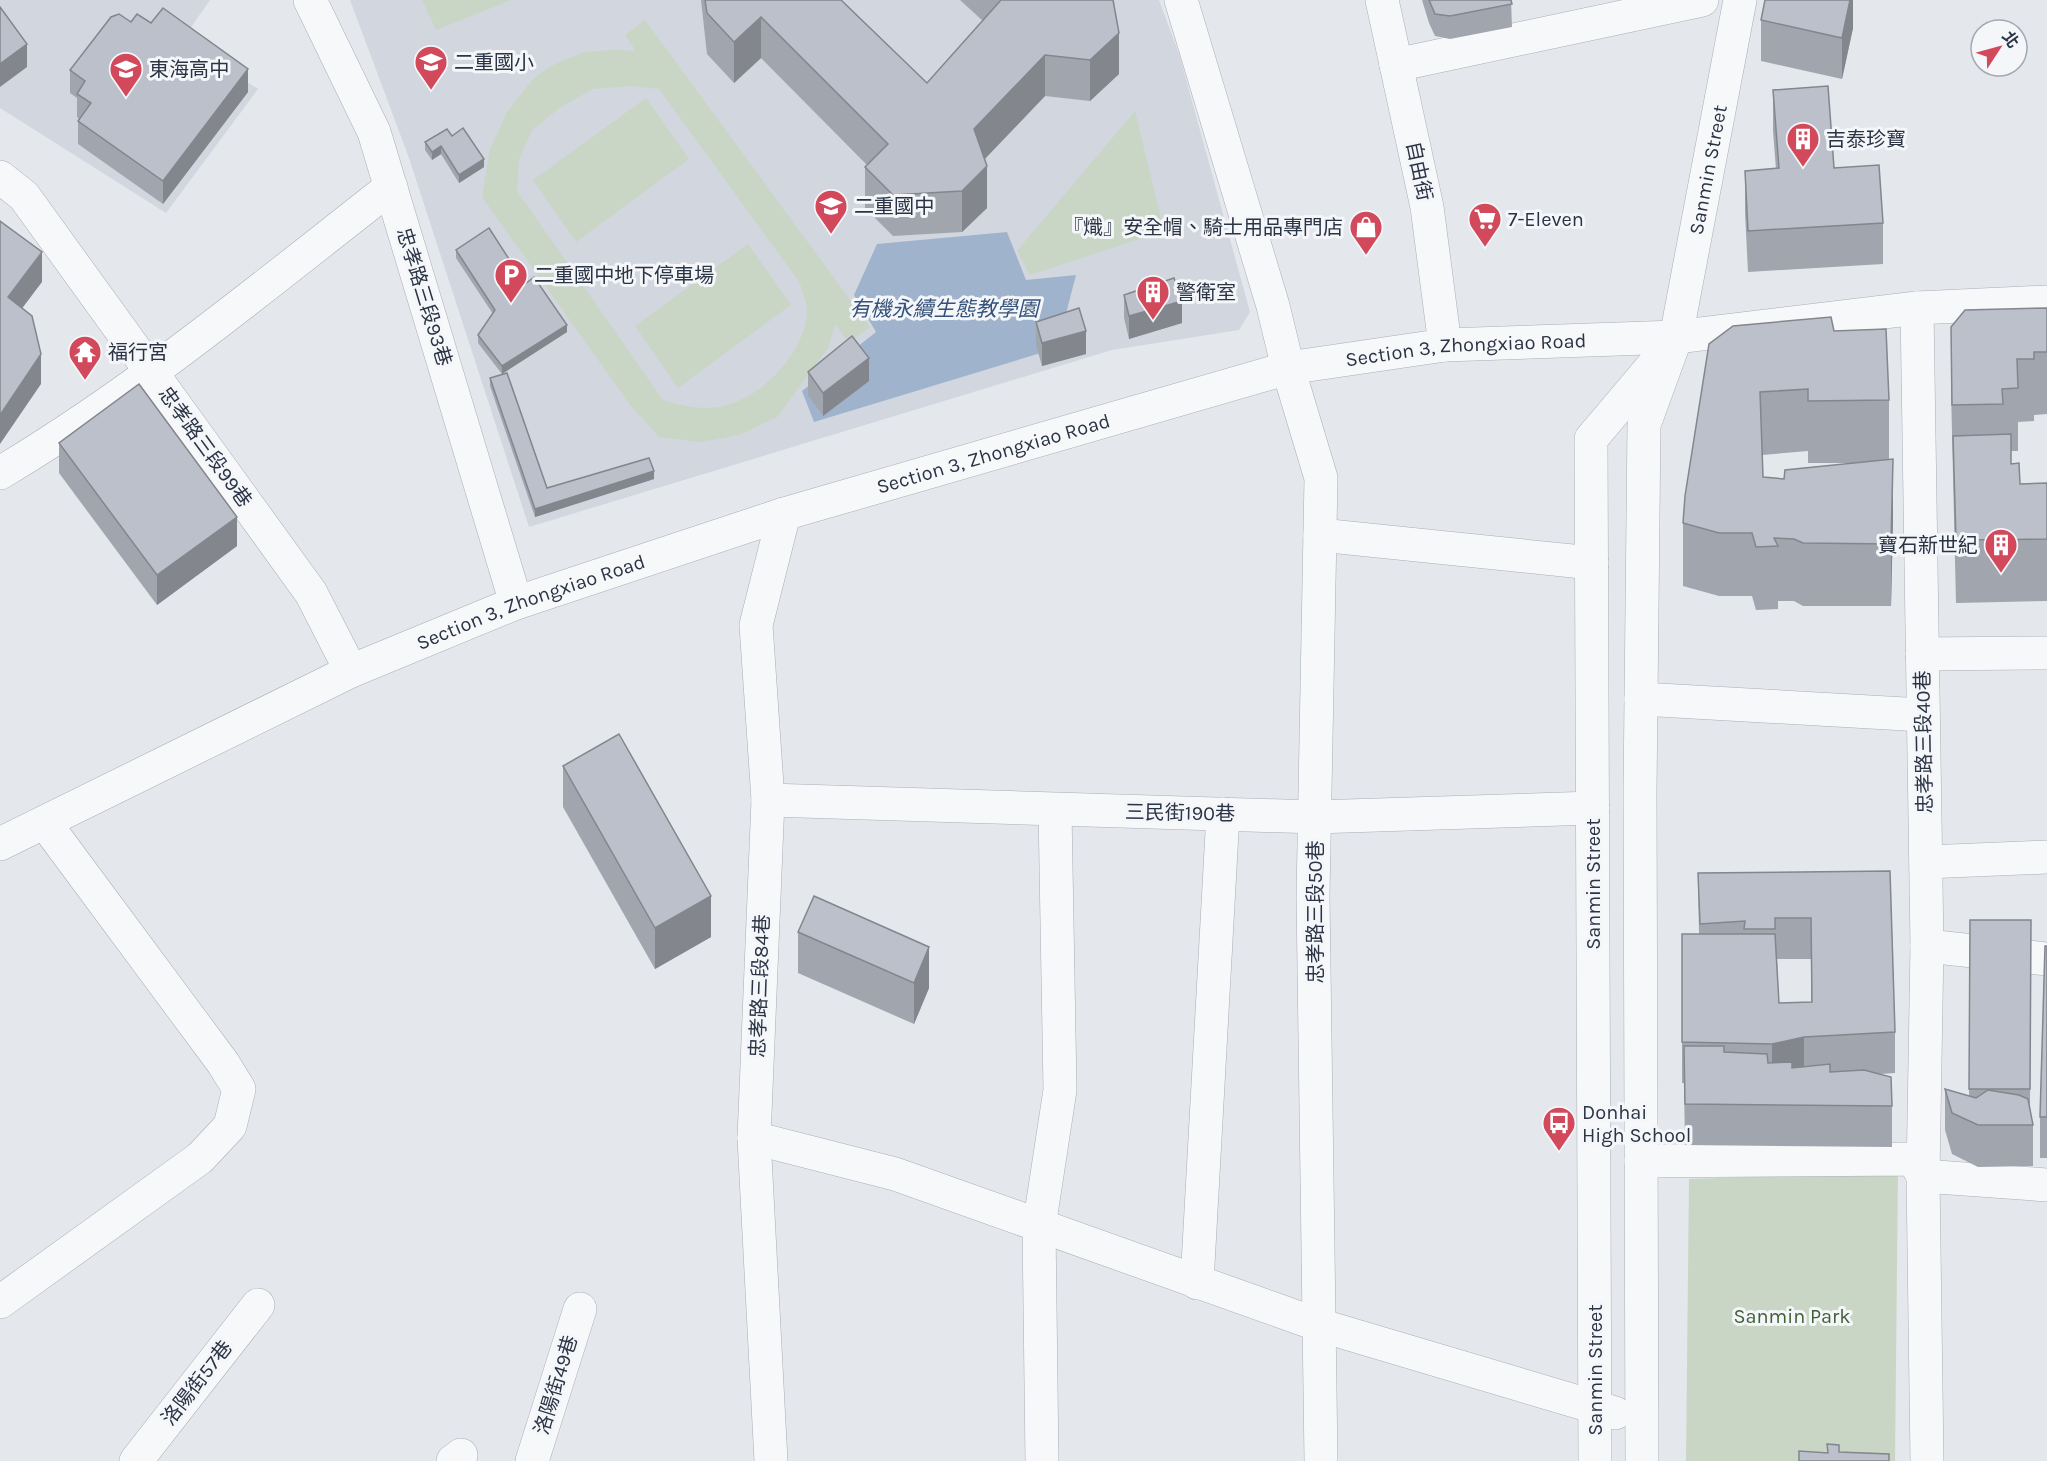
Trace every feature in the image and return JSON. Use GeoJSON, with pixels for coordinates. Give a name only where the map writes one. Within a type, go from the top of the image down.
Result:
{"type":"FeatureCollection","features":[{"type":"Feature","properties":{"kind":"street","name":"忠孝路三段93巷"},"geometry":{"type":"LineString","coordinates":[[310,0],[374,132],[516,603]]}},
{"type":"Feature","properties":{"kind":"street","name":"忠孝路三段50巷"},"geometry":{"type":"LineString","coordinates":[[1181,0],[1273,306],[1288,368],[1321,478],[1313,897],[1321,1461]]}},
{"type":"Feature","properties":{"kind":"street","name":"自由街"},"geometry":{"type":"LineString","coordinates":[[1382,0],[1427,207],[1444,345]]}},
{"type":"Feature","properties":{"kind":"street"},"geometry":{"type":"LineString","coordinates":[[1396,65],[1702,0]]}},
{"type":"Feature","properties":{"kind":"street","name":"Sanmin Street"},"geometry":{"type":"LineString","coordinates":[[1642,1461],[1641,699],[1644,425],[1676,337],[1740,0]]}},
{"type":"Feature","properties":{"kind":"street","name":"忠孝路三段99巷"},"geometry":{"type":"LineString","coordinates":[[0,177],[24,196],[310,593],[351,671]]}},
{"type":"Feature","properties":{"kind":"street"},"geometry":{"type":"LineString","coordinates":[[0,473],[60,437],[151,374],[391,188]]}},
{"type":"Feature","properties":{"kind":"street","name":"Section 3, Zhongxiao Road"},"geometry":{"type":"LineString","coordinates":[[0,844],[351,671],[516,603],[784,514],[1288,368],[1444,345],[1676,337],[1917,308],[2047,302]]}},
{"type":"Feature","properties":{"kind":"street","name":"忠孝路三段40巷"},"geometry":{"type":"LineString","coordinates":[[1917,308],[1927,946],[1923,1176],[1927,1461]]}},
{"type":"Feature","properties":{"kind":"street","name":"Sanmin Street"},"geometry":{"type":"LineString","coordinates":[[1595,1461],[1591,439],[1676,337]]}},
{"type":"Feature","properties":{"kind":"street","name":"忠孝路三段84巷"},"geometry":{"type":"LineString","coordinates":[[771,1461],[754,1138],[768,800],[756,625],[784,514]]}},
{"type":"Feature","properties":{"kind":"street"},"geometry":{"type":"LineString","coordinates":[[1320,535],[1592,563]]}},
{"type":"Feature","properties":{"kind":"street"},"geometry":{"type":"LineString","coordinates":[[1922,654],[2047,653]]}},
{"type":"Feature","properties":{"kind":"street"},"geometry":{"type":"LineString","coordinates":[[1641,699],[1923,715]]}},
{"type":"Feature","properties":{"kind":"street","name":"三民街190巷"},"geometry":{"type":"LineString","coordinates":[[768,800],[1315,817],[1593,808]]}},
{"type":"Feature","properties":{"kind":"street"},"geometry":{"type":"LineString","coordinates":[[1042,1461],[1039,1227],[1060,1090],[1055,810]]}},
{"type":"Feature","properties":{"kind":"street"},"geometry":{"type":"LineString","coordinates":[[1197,1283],[1223,814]]}},
{"type":"Feature","properties":{"kind":"street"},"geometry":{"type":"LineString","coordinates":[[0,1302],[200,1158],[230,1126],[239,1089],[223,1064],[45,823]]}},
{"type":"Feature","properties":{"kind":"street"},"geometry":{"type":"LineString","coordinates":[[1926,862],[2047,857]]}},
{"type":"Feature","properties":{"kind":"street"},"geometry":{"type":"LineString","coordinates":[[1927,946],[2047,959]]}},
{"type":"Feature","properties":{"kind":"street"},"geometry":{"type":"LineString","coordinates":[[754,1138],[895,1174],[1319,1325],[1594,1408],[1641,1419]]}},
{"type":"Feature","properties":{"kind":"street"},"geometry":{"type":"LineString","coordinates":[[1641,1161],[1913,1159],[1923,1176],[2047,1185]]}},
{"type":"Feature","properties":{"kind":"street","name":"洛陽街57巷"},"geometry":{"type":"LineString","coordinates":[[136,1461],[258,1305]]}},
{"type":"Feature","properties":{"kind":"street","name":"洛陽街49巷"},"geometry":{"type":"LineString","coordinates":[[532,1461],[580,1309]]}},
{"type":"Feature","properties":{"kind":"shaded area","name":"東海高中"},"geometry":{"type":"Polygon","coordinates":[[[0,0],[210,0],[183,39],[258,89],[166,213],[0,108],[0,0]]]}},
{"type":"Feature","properties":{"kind":"shaded area","name":"二重國中"},"geometry":{"type":"Polygon","coordinates":[[[350,0],[1159,0],[1179,54],[1250,312],[1239,330],[1112,350],[529,527],[409,158],[350,0]]]}},
{"type":"Feature","properties":{"kind":"green space"},"geometry":{"type":"Polygon","coordinates":[[[422,0],[511,0],[436,30],[422,0]]]}},
{"type":"Feature","properties":{"kind":"green space"},"geometry":{"type":"Polygon","coordinates":[[[645,20],[870,327],[849,343],[835,324],[828,348],[777,417],[739,435],[701,442],[659,437],[631,406],[482,197],[490,149],[507,112],[532,80],[549,67],[584,52],[636,51],[625,35],[645,20]],[[632,86],[593,89],[561,107],[532,130],[519,160],[517,191],[663,400],[693,407],[723,406],[753,393],[780,370],[799,341],[805,326],[807,307],[800,283],[659,89],[632,86]]]}},
{"type":"Feature","properties":{"kind":"green space"},"geometry":{"type":"Polygon","coordinates":[[[646,98],[689,159],[576,242],[533,180],[646,98]]]}},
{"type":"Feature","properties":{"kind":"green space"},"geometry":{"type":"Polygon","coordinates":[[[1135,111],[1164,231],[1030,275],[1017,251],[1135,111]]]}},
{"type":"Feature","properties":{"kind":"green space"},"geometry":{"type":"Polygon","coordinates":[[[748,244],[791,305],[678,388],[635,326],[748,244]]]}},
{"type":"Feature","properties":{"kind":"green space","name":"Sanmin Park"},"geometry":{"type":"Polygon","coordinates":[[[1898,1172],[1895,1461],[1686,1461],[1689,1179],[1898,1172]]]}},
{"type":"Feature","properties":{"kind":"water","name":"有機永續生態教學園"},"geometry":{"type":"Polygon","coordinates":[[[1007,232],[1026,280],[1076,275],[1057,348],[814,422],[802,391],[876,332],[854,295],[877,244],[1007,232]]]}},
{"type":"Feature","properties":{"kind":"building"},"geometry":{"type":"Polygon","coordinates":[[[705,0],[841,0],[927,83],[1001,0],[1113,0],[1119,33],[1090,60],[1045,55],[974,129],[987,166],[962,191],[893,195],[865,167],[888,144],[761,17],[734,42],[707,13],[705,0]]]}},
{"type":"Feature","properties":{"kind":"building"},"geometry":{"type":"Polygon","coordinates":[[[1429,0],[1511,0],[1512,4],[1450,16],[1435,14],[1429,0]]]}},
{"type":"Feature","properties":{"kind":"building"},"geometry":{"type":"Polygon","coordinates":[[[1765,0],[1850,0],[1842,38],[1761,20],[1765,0]]]}},
{"type":"Feature","properties":{"kind":"building"},"geometry":{"type":"Polygon","coordinates":[[[0,7],[27,44],[0,64],[0,7]]]}},
{"type":"Feature","properties":{"kind":"building"},"geometry":{"type":"Polygon","coordinates":[[[163,8],[248,69],[163,181],[78,121],[91,103],[77,94],[85,81],[70,70],[111,17],[119,14],[131,22],[137,14],[151,23],[163,8]]]}},
{"type":"Feature","properties":{"kind":"building"},"geometry":{"type":"Polygon","coordinates":[[[1828,86],[1834,168],[1879,165],[1883,223],[1748,231],[1745,171],[1779,168],[1773,90],[1828,86]]]}},
{"type":"Feature","properties":{"kind":"building"},"geometry":{"type":"Polygon","coordinates":[[[463,128],[484,159],[459,175],[441,146],[432,152],[425,142],[447,129],[452,136],[463,128]]]}},
{"type":"Feature","properties":{"kind":"building"},"geometry":{"type":"Polygon","coordinates":[[[0,221],[42,252],[8,297],[32,316],[41,354],[0,415],[0,221]]]}},
{"type":"Feature","properties":{"kind":"building"},"geometry":{"type":"Polygon","coordinates":[[[489,228],[525,284],[534,277],[567,325],[502,366],[478,335],[495,310],[456,250],[489,228]]]}},
{"type":"Feature","properties":{"kind":"building"},"geometry":{"type":"Polygon","coordinates":[[[1174,278],[1182,301],[1129,316],[1124,295],[1174,278]]]}},
{"type":"Feature","properties":{"kind":"building"},"geometry":{"type":"Polygon","coordinates":[[[1079,308],[1086,331],[1042,343],[1036,322],[1079,308]]]}},
{"type":"Feature","properties":{"kind":"building"},"geometry":{"type":"Polygon","coordinates":[[[2047,308],[2047,352],[2034,352],[2034,359],[2017,359],[2018,388],[2002,389],[2003,404],[1952,405],[1951,327],[1965,310],[2047,308]]]}},
{"type":"Feature","properties":{"kind":"building"},"geometry":{"type":"Polygon","coordinates":[[[1831,317],[1834,331],[1886,329],[1889,400],[1808,401],[1808,389],[1760,392],[1763,477],[1784,479],[1785,470],[1893,459],[1891,544],[1803,543],[1794,539],[1774,538],[1778,546],[1756,547],[1752,533],[1719,533],[1683,523],[1685,496],[1709,344],[1733,326],[1831,317]]]}},
{"type":"Feature","properties":{"kind":"building"},"geometry":{"type":"Polygon","coordinates":[[[852,336],[869,358],[823,393],[808,372],[852,336]]]}},
{"type":"Feature","properties":{"kind":"building"},"geometry":{"type":"Polygon","coordinates":[[[507,373],[547,488],[649,458],[654,471],[535,509],[490,378],[507,373]]]}},
{"type":"Feature","properties":{"kind":"building"},"geometry":{"type":"Polygon","coordinates":[[[139,384],[237,517],[157,575],[59,443],[139,384]]]}},
{"type":"Feature","properties":{"kind":"building"},"geometry":{"type":"Polygon","coordinates":[[[2011,434],[2011,464],[2019,463],[2020,484],[2047,483],[2047,539],[1956,540],[1953,436],[2011,434]]]}},
{"type":"Feature","properties":{"kind":"building"},"geometry":{"type":"Polygon","coordinates":[[[619,734],[711,896],[655,928],[563,766],[619,734]]]}},
{"type":"Feature","properties":{"kind":"building"},"geometry":{"type":"Polygon","coordinates":[[[1890,871],[1895,1032],[1804,1037],[1772,1044],[1682,1042],[1682,934],[1775,934],[1779,1003],[1812,1002],[1811,918],[1775,918],[1775,929],[1744,929],[1745,921],[1700,924],[1698,873],[1890,871]]]}},
{"type":"Feature","properties":{"kind":"building"},"geometry":{"type":"Polygon","coordinates":[[[814,896],[929,947],[914,983],[798,932],[814,896]]]}},
{"type":"Feature","properties":{"kind":"building"},"geometry":{"type":"Polygon","coordinates":[[[1970,920],[2031,920],[2030,1089],[1969,1089],[1970,920]]]}},
{"type":"Feature","properties":{"kind":"building"},"geometry":{"type":"Polygon","coordinates":[[[2045,946],[2047,946],[2047,1117],[2040,1117],[2045,946]]]}},
{"type":"Feature","properties":{"kind":"building"},"geometry":{"type":"Polygon","coordinates":[[[1684,1046],[1724,1046],[1724,1052],[1767,1054],[1768,1063],[1792,1062],[1792,1068],[1830,1064],[1830,1072],[1864,1070],[1891,1077],[1892,1106],[1685,1104],[1684,1046]]]}},
{"type":"Feature","properties":{"kind":"building"},"geometry":{"type":"Polygon","coordinates":[[[1945,1089],[1976,1098],[1988,1090],[2019,1095],[2028,1099],[2033,1125],[1978,1125],[1952,1113],[1945,1089]]]}},
{"type":"Feature","properties":{"kind":"building"},"geometry":{"type":"Polygon","coordinates":[[[1827,1444],[1839,1445],[1839,1452],[1889,1454],[1889,1461],[1799,1461],[1799,1451],[1828,1453],[1827,1444]]]}},
{"type":"Feature","properties":{"kind":"place","name":"二重國小"},"geometry":{"type":"Point","coordinates":[431,91]}},
{"type":"Feature","properties":{"kind":"place","name":"東海高中"},"geometry":{"type":"Point","coordinates":[126,98]}},
{"type":"Feature","properties":{"kind":"place","name":"吉泰珍寶"},"geometry":{"type":"Point","coordinates":[1803,168]}},
{"type":"Feature","properties":{"kind":"place","name":"二重國中"},"geometry":{"type":"Point","coordinates":[831,235]}},
{"type":"Feature","properties":{"kind":"place","name":"7-Eleven"},"geometry":{"type":"Point","coordinates":[1485,248]}},
{"type":"Feature","properties":{"kind":"place","name":"『熾』安全帽、騎士用品專門店"},"geometry":{"type":"Point","coordinates":[1366,256]}},
{"type":"Feature","properties":{"kind":"place","name":"二重國中地下停車場"},"geometry":{"type":"Point","coordinates":[511,304]}},
{"type":"Feature","properties":{"kind":"place","name":"警衛室"},"geometry":{"type":"Point","coordinates":[1153,321]}},
{"type":"Feature","properties":{"kind":"place","name":"福行宮"},"geometry":{"type":"Point","coordinates":[85,381]}},
{"type":"Feature","properties":{"kind":"place","name":"寶石新世紀"},"geometry":{"type":"Point","coordinates":[2001,574]}},
{"type":"Feature","properties":{"kind":"place","name":"Donhai High School"},"geometry":{"type":"Point","coordinates":[1559,1152]}}]}
